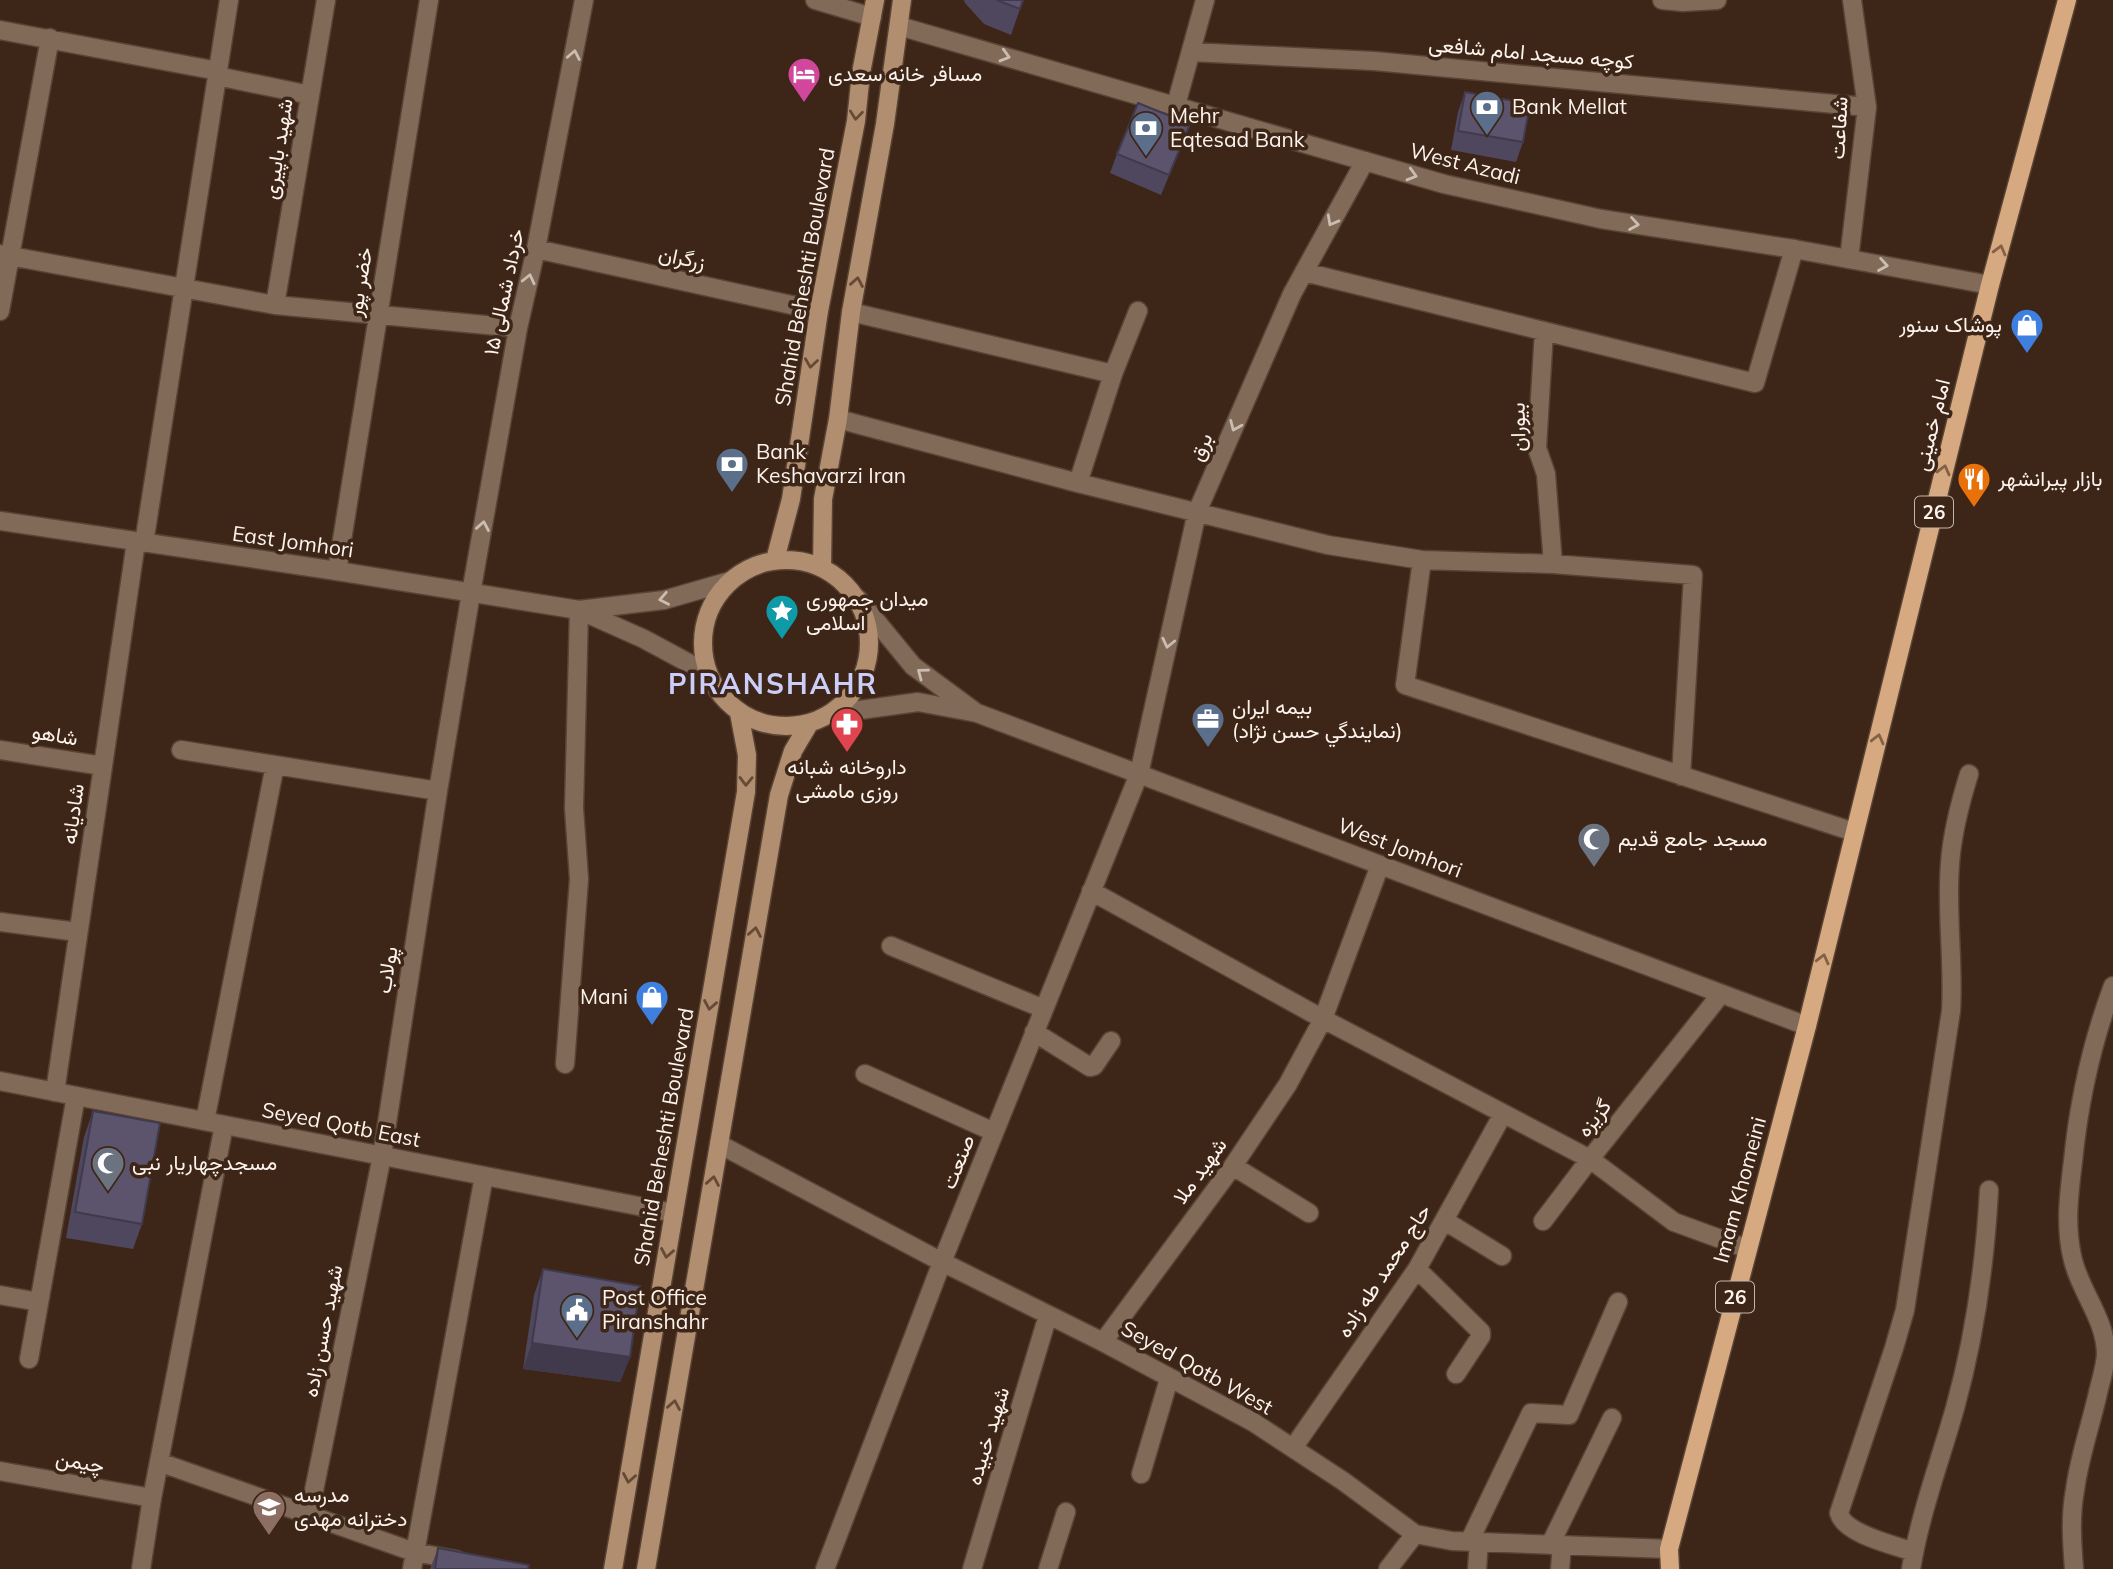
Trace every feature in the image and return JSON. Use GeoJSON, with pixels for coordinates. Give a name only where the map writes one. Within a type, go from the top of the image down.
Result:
{"type":"FeatureCollection","features":[{"type":"Feature","properties":{"kind":"main road"},"geometry":{"type":"LineString","coordinates":[[822,568],[823,499],[838,419],[851,312],[885,124],[902,0]]}},
{"type":"Feature","properties":{"kind":"main road","name":"امام خمینی"},"geometry":{"type":"LineString","coordinates":[[1807,1026],[1990,285],[2067,0]]}},
{"type":"Feature","properties":{"kind":"main road","name":"Shahid Beheshti Boulevard"},"geometry":{"type":"LineString","coordinates":[[775,560],[792,499],[819,311],[856,121],[859,85],[874,9]]}},
{"type":"Feature","properties":{"kind":"main road"},"geometry":{"type":"LineString","coordinates":[[775,560],[799,561],[822,568],[842,581],[858,599],[867,619],[870,640],[868,662],[860,682],[848,700],[831,714],[809,724],[785,727],[761,723],[739,713],[720,696],[708,673],[702,649],[704,624],[714,601],[730,581],[751,568],[775,560]]}},
{"type":"Feature","properties":{"kind":"main road","name":"Shahid Beheshti Boulevard"},"geometry":{"type":"LineString","coordinates":[[613,1569],[746,792],[747,755],[739,713]]}},
{"type":"Feature","properties":{"kind":"main road"},"geometry":{"type":"LineString","coordinates":[[646,1569],[779,795],[793,751],[809,724]]}},
{"type":"Feature","properties":{"kind":"main road","name":"Imam Khomeini"},"geometry":{"type":"LineString","coordinates":[[1670,1569],[1669,1549],[1807,1026]]}},
{"type":"Feature","properties":{"kind":"street","name":"شادیانه"},"geometry":{"type":"LineString","coordinates":[[55,1092],[103,766],[184,289],[229,0]]}},
{"type":"Feature","properties":{"kind":"street","name":"شهید باپیری"},"geometry":{"type":"LineString","coordinates":[[275,305],[326,0]]}},
{"type":"Feature","properties":{"kind":"street","name":"خضر پور"},"geometry":{"type":"LineString","coordinates":[[337,571],[429,0]]}},
{"type":"Feature","properties":{"kind":"street","name":"۱۵ خرداد شمالی"},"geometry":{"type":"LineString","coordinates":[[438,791],[518,328],[584,0]]}},
{"type":"Feature","properties":{"kind":"street"},"geometry":{"type":"LineString","coordinates":[[815,0],[874,9]]}},
{"type":"Feature","properties":{"kind":"street"},"geometry":{"type":"LineString","coordinates":[[1176,105],[1205,0]]}},
{"type":"Feature","properties":{"kind":"street"},"geometry":{"type":"LineString","coordinates":[[1662,0],[1717,0]]}},
{"type":"Feature","properties":{"kind":"street","name":"شفاعت"},"geometry":{"type":"LineString","coordinates":[[1849,259],[1867,107],[1852,0]]}},
{"type":"Feature","properties":{"kind":"street","name":"West Azadi"},"geometry":{"type":"LineString","coordinates":[[899,26],[1444,184],[1601,219],[1794,249],[1990,285]]}},
{"type":"Feature","properties":{"kind":"street"},"geometry":{"type":"LineString","coordinates":[[0,30],[218,73],[310,96]]}},
{"type":"Feature","properties":{"kind":"street"},"geometry":{"type":"LineString","coordinates":[[0,311],[5,255],[50,38]]}},
{"type":"Feature","properties":{"kind":"street","name":"کوچه مسجد امام شافعی"},"geometry":{"type":"LineString","coordinates":[[1191,52],[1374,61],[1867,107]]}},
{"type":"Feature","properties":{"kind":"street","name":"برق"},"geometry":{"type":"LineString","coordinates":[[1139,774],[1198,512],[1292,295],[1365,161]]}},
{"type":"Feature","properties":{"kind":"street","name":"زرگران"},"geometry":{"type":"LineString","coordinates":[[536,249],[819,311]]}},
{"type":"Feature","properties":{"kind":"street"},"geometry":{"type":"LineString","coordinates":[[1304,271],[1755,383],[1794,249]]}},
{"type":"Feature","properties":{"kind":"street"},"geometry":{"type":"LineString","coordinates":[[5,255],[275,305],[518,328]]}},
{"type":"Feature","properties":{"kind":"street"},"geometry":{"type":"LineString","coordinates":[[1078,483],[1113,374],[1138,311]]}},
{"type":"Feature","properties":{"kind":"street"},"geometry":{"type":"LineString","coordinates":[[851,312],[1113,374]]}},
{"type":"Feature","properties":{"kind":"street","name":"بیوران"},"geometry":{"type":"LineString","coordinates":[[1544,331],[1537,448],[1546,474],[1553,564]]}},
{"type":"Feature","properties":{"kind":"street"},"geometry":{"type":"LineString","coordinates":[[838,419],[1078,483],[1328,545],[1423,559],[1553,564],[1693,575],[1681,776]]}},
{"type":"Feature","properties":{"kind":"street","name":"East Jomhori"},"geometry":{"type":"LineString","coordinates":[[0,521],[579,610]]}},
{"type":"Feature","properties":{"kind":"street"},"geometry":{"type":"LineString","coordinates":[[1423,559],[1405,685],[1854,832]]}},
{"type":"Feature","properties":{"kind":"street"},"geometry":{"type":"LineString","coordinates":[[579,610],[664,600],[730,581]]}},
{"type":"Feature","properties":{"kind":"street"},"geometry":{"type":"LineString","coordinates":[[858,599],[913,666],[977,713]]}},
{"type":"Feature","properties":{"kind":"street"},"geometry":{"type":"LineString","coordinates":[[579,610],[644,639],[708,673]]}},
{"type":"Feature","properties":{"kind":"street"},"geometry":{"type":"LineString","coordinates":[[565,1063],[579,879],[574,808],[579,610]]}},
{"type":"Feature","properties":{"kind":"street"},"geometry":{"type":"LineString","coordinates":[[831,714],[918,702],[977,713]]}},
{"type":"Feature","properties":{"kind":"street","name":"West Jomhori"},"geometry":{"type":"LineString","coordinates":[[977,713],[1807,1026]]}},
{"type":"Feature","properties":{"kind":"street","name":"شاهو"},"geometry":{"type":"LineString","coordinates":[[0,750],[103,766]]}},
{"type":"Feature","properties":{"kind":"street"},"geometry":{"type":"LineString","coordinates":[[181,750],[438,791]]}},
{"type":"Feature","properties":{"kind":"street"},"geometry":{"type":"LineString","coordinates":[[205,1121],[275,765]]}},
{"type":"Feature","properties":{"kind":"street","name":"صنعت"},"geometry":{"type":"LineString","coordinates":[[825,1569],[942,1262],[1139,774]]}},
{"type":"Feature","properties":{"kind":"street"},"geometry":{"type":"LineString","coordinates":[[1969,774],[1954,833],[1950,863],[1951,1011],[1913,1270],[1894,1348],[1839,1513],[1840,1519],[1850,1528],[1913,1561],[1955,1408],[1975,1321],[1982,1278],[1989,1190]]}},
{"type":"Feature","properties":{"kind":"street","name":"پولاب"},"geometry":{"type":"LineString","coordinates":[[382,1156],[438,791]]}},
{"type":"Feature","properties":{"kind":"street","name":"شهید ملا"},"geometry":{"type":"LineString","coordinates":[[1104,1342],[1233,1166],[1288,1084],[1323,1019],[1381,865]]}},
{"type":"Feature","properties":{"kind":"street"},"geometry":{"type":"LineString","coordinates":[[1091,891],[1323,1019],[1590,1159],[1543,1221]]}},
{"type":"Feature","properties":{"kind":"street"},"geometry":{"type":"LineString","coordinates":[[0,922],[78,932]]}},
{"type":"Feature","properties":{"kind":"street"},"geometry":{"type":"LineString","coordinates":[[891,946],[1044,1009]]}},
{"type":"Feature","properties":{"kind":"street"},"geometry":{"type":"LineString","coordinates":[[2074,1569],[2072,1542],[2075,1489],[2104,1371],[2106,1349],[2102,1328],[2072,1260],[2067,1209],[2084,1084],[2096,1036],[2113,986]]}},
{"type":"Feature","properties":{"kind":"street","name":"گزیزه"},"geometry":{"type":"LineString","coordinates":[[1721,993],[1590,1159],[1674,1222],[1748,1249]]}},
{"type":"Feature","properties":{"kind":"street"},"geometry":{"type":"LineString","coordinates":[[1034,1032],[1090,1067],[1094,1066],[1111,1041]]}},
{"type":"Feature","properties":{"kind":"street"},"geometry":{"type":"LineString","coordinates":[[864,1074],[994,1132]]}},
{"type":"Feature","properties":{"kind":"street","name":"Seyed Qotb East"},"geometry":{"type":"LineString","coordinates":[[0,1081],[674,1213]]}},
{"type":"Feature","properties":{"kind":"street"},"geometry":{"type":"LineString","coordinates":[[29,1359],[76,1096]]}},
{"type":"Feature","properties":{"kind":"street","name":"حاج محمد طه زاده"},"geometry":{"type":"LineString","coordinates":[[1293,1448],[1417,1269],[1503,1114]]}},
{"type":"Feature","properties":{"kind":"street"},"geometry":{"type":"LineString","coordinates":[[141,1569],[152,1498],[224,1125]]}},
{"type":"Feature","properties":{"kind":"street","name":"Seyed Qotb West"},"geometry":{"type":"LineString","coordinates":[[719,1144],[942,1262],[1104,1342],[1253,1422],[1343,1481],[1415,1535],[1474,1542],[1669,1549]]}},
{"type":"Feature","properties":{"kind":"street","name":"شهید حسن زاده"},"geometry":{"type":"LineString","coordinates":[[309,1515],[382,1156]]}},
{"type":"Feature","properties":{"kind":"street"},"geometry":{"type":"LineString","coordinates":[[1233,1166],[1309,1213]]}},
{"type":"Feature","properties":{"kind":"street"},"geometry":{"type":"LineString","coordinates":[[413,1561],[484,1176]]}},
{"type":"Feature","properties":{"kind":"street"},"geometry":{"type":"LineString","coordinates":[[1445,1221],[1502,1256]]}},
{"type":"Feature","properties":{"kind":"street"},"geometry":{"type":"LineString","coordinates":[[1417,1269],[1481,1332],[1456,1374]]}},
{"type":"Feature","properties":{"kind":"street"},"geometry":{"type":"LineString","coordinates":[[0,1295],[39,1301]]}},
{"type":"Feature","properties":{"kind":"street"},"geometry":{"type":"LineString","coordinates":[[1477,1569],[1474,1542],[1531,1413],[1569,1415],[1618,1302]]}},
{"type":"Feature","properties":{"kind":"street","name":"شهید خبیده"},"geometry":{"type":"LineString","coordinates":[[972,1569],[1048,1315]]}},
{"type":"Feature","properties":{"kind":"street"},"geometry":{"type":"LineString","coordinates":[[1141,1474],[1170,1379]]}},
{"type":"Feature","properties":{"kind":"street"},"geometry":{"type":"LineString","coordinates":[[1560,1569],[1556,1545],[1612,1418]]}},
{"type":"Feature","properties":{"kind":"street"},"geometry":{"type":"LineString","coordinates":[[159,1462],[309,1515],[413,1561],[468,1562]]}},
{"type":"Feature","properties":{"kind":"street","name":"چیمن"},"geometry":{"type":"LineString","coordinates":[[0,1471],[152,1498]]}},
{"type":"Feature","properties":{"kind":"street"},"geometry":{"type":"LineString","coordinates":[[1048,1569],[1066,1512]]}},
{"type":"Feature","properties":{"kind":"street"},"geometry":{"type":"LineString","coordinates":[[1388,1569],[1415,1535]]}},
{"type":"Feature","properties":{"kind":"building"},"geometry":{"type":"Polygon","coordinates":[[[997,0],[1023,0],[1020,9],[997,0]]]}},
{"type":"Feature","properties":{"kind":"building"},"geometry":{"type":"Polygon","coordinates":[[[1465,92],[1530,104],[1523,142],[1458,131],[1465,92]]]}},
{"type":"Feature","properties":{"kind":"building","name":"Mehr Eqtesad Bank"},"geometry":{"type":"Polygon","coordinates":[[[1138,103],[1190,124],[1169,175],[1117,154],[1138,103]]]}},
{"type":"Feature","properties":{"kind":"building","name":"مسجدچهاریار نبی"},"geometry":{"type":"Polygon","coordinates":[[[93,1111],[160,1123],[142,1224],[75,1212],[93,1111]]]}},
{"type":"Feature","properties":{"kind":"building","name":"Post Office Piranshahr"},"geometry":{"type":"Polygon","coordinates":[[[543,1269],[640,1286],[630,1357],[532,1343],[543,1269]]]}},
{"type":"Feature","properties":{"kind":"building"},"geometry":{"type":"Polygon","coordinates":[[[438,1548],[529,1565],[528,1569],[435,1569],[438,1548]]]}},
{"type":"Feature","properties":{"kind":"place","name":"مسافر خانه سعدی"},"geometry":{"type":"Point","coordinates":[804,104]}},
{"type":"Feature","properties":{"kind":"place","name":"Bank Mellat"},"geometry":{"type":"Point","coordinates":[1487,137]}},
{"type":"Feature","properties":{"kind":"place","name":"Mehr Eqtesad Bank"},"geometry":{"type":"Point","coordinates":[1146,158]}},
{"type":"Feature","properties":{"kind":"place","name":"پوشاک سنور"},"geometry":{"type":"Point","coordinates":[2027,355]}},
{"type":"Feature","properties":{"kind":"place","name":"Bank Keshavarzi Iran"},"geometry":{"type":"Point","coordinates":[732,494]}},
{"type":"Feature","properties":{"kind":"place","name":"بازار پیرانشهر"},"geometry":{"type":"Point","coordinates":[1974,509]}},
{"type":"Feature","properties":{"kind":"place","name":"میدان جمهوری اسلامی"},"geometry":{"type":"Point","coordinates":[782,641]}},
{"type":"Feature","properties":{"kind":"place","name":"بيمه ايران (نمايندگي حسن نژاد)"},"geometry":{"type":"Point","coordinates":[1208,749]}},
{"type":"Feature","properties":{"kind":"place","name":"داروخانه شبانه روزی مامشی"},"geometry":{"type":"Point","coordinates":[847,754]}},
{"type":"Feature","properties":{"kind":"place","name":"مسجد جامع قدیم"},"geometry":{"type":"Point","coordinates":[1594,869]}},
{"type":"Feature","properties":{"kind":"place","name":"Mani"},"geometry":{"type":"Point","coordinates":[652,1027]}},
{"type":"Feature","properties":{"kind":"place","name":"مسجدچهاریار نبی"},"geometry":{"type":"Point","coordinates":[108,1193]}},
{"type":"Feature","properties":{"kind":"place","name":"Post Office Piranshahr"},"geometry":{"type":"Point","coordinates":[577,1340]}},
{"type":"Feature","properties":{"kind":"place","name":"مدرسه دخترانه مهدی"},"geometry":{"type":"Point","coordinates":[269,1537]}},
{"type":"Feature","properties":{"kind":"district","name":"PIRANSHAHR"},"geometry":{"type":"Point","coordinates":[773,684]}}]}
